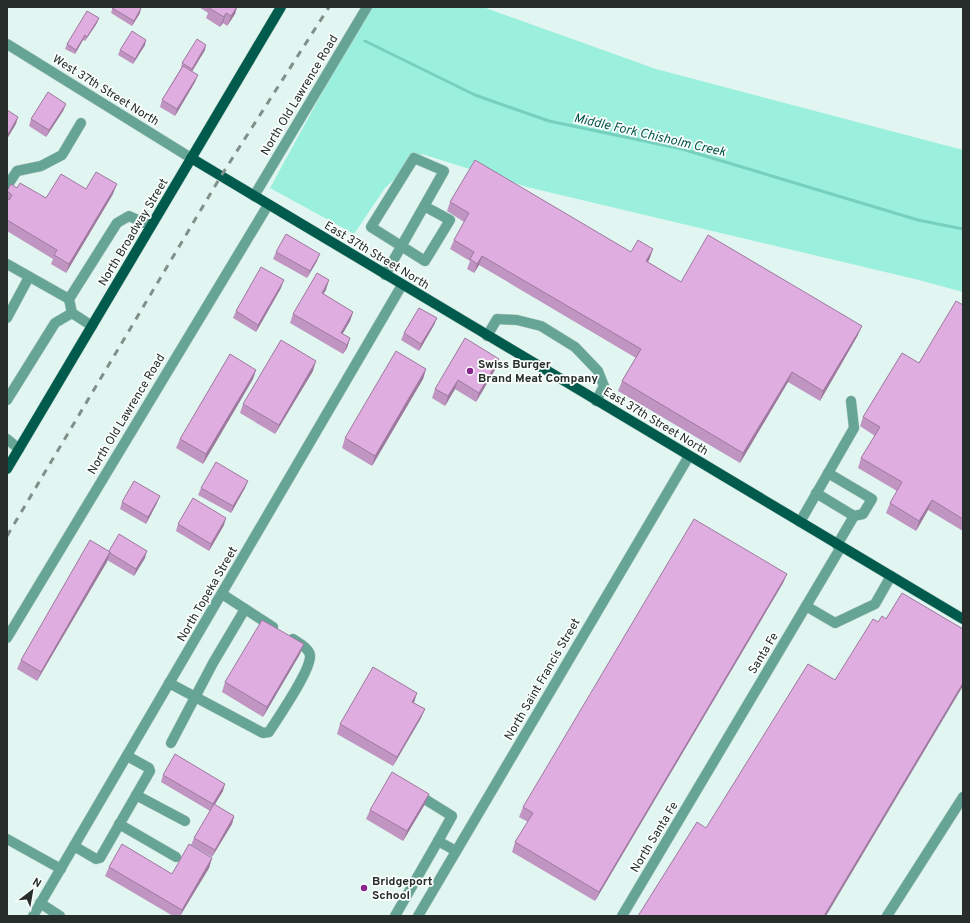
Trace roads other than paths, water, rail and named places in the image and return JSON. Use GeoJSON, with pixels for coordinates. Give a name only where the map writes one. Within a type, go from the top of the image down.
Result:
{"type":"FeatureCollection","features":[{"type":"Feature","properties":{"kind":"main road","name":"North Broadway Street"},"geometry":{"type":"LineString","coordinates":[[7,470],[281,7]]}},
{"type":"Feature","properties":{"kind":"main road","name":"East 37th Street North"},"geometry":{"type":"LineString","coordinates":[[191,158],[402,286],[963,619]]}},
{"type":"Feature","properties":{"kind":"street","name":"North Old Lawrence Road"},"geometry":{"type":"LineString","coordinates":[[254,196],[367,7]]}},
{"type":"Feature","properties":{"kind":"street","name":"West 37th Street North"},"geometry":{"type":"LineString","coordinates":[[7,44],[191,158]]}},
{"type":"Feature","properties":{"kind":"street"},"geometry":{"type":"LineString","coordinates":[[7,186],[17,171],[41,166],[62,155],[81,123]]}},
{"type":"Feature","properties":{"kind":"street"},"geometry":{"type":"LineString","coordinates":[[385,275],[401,246],[444,171],[414,158],[371,227],[401,246],[425,261],[450,220],[424,206]]}},
{"type":"Feature","properties":{"kind":"street","name":"North Old Lawrence Road"},"geometry":{"type":"LineString","coordinates":[[7,638],[268,205]]}},
{"type":"Feature","properties":{"kind":"street"},"geometry":{"type":"LineString","coordinates":[[92,326],[72,313],[69,299],[117,222],[129,216],[151,226]]}},
{"type":"Feature","properties":{"kind":"street"},"geometry":{"type":"LineString","coordinates":[[7,264],[69,299]]}},
{"type":"Feature","properties":{"kind":"street"},"geometry":{"type":"LineString","coordinates":[[7,318],[29,277]]}},
{"type":"Feature","properties":{"kind":"street","name":"North Topeka Street"},"geometry":{"type":"LineString","coordinates":[[33,916],[402,286]]}},
{"type":"Feature","properties":{"kind":"street"},"geometry":{"type":"LineString","coordinates":[[7,400],[54,322],[72,313]]}},
{"type":"Feature","properties":{"kind":"street"},"geometry":{"type":"LineString","coordinates":[[487,336],[496,319],[517,320],[541,326],[575,347],[598,371],[604,386],[596,401]]}},
{"type":"Feature","properties":{"kind":"street"},"geometry":{"type":"LineString","coordinates":[[800,522],[854,428],[851,401]]}},
{"type":"Feature","properties":{"kind":"street"},"geometry":{"type":"LineString","coordinates":[[7,438],[19,449]]}},
{"type":"Feature","properties":{"kind":"street","name":"North Saint Francis Street"},"geometry":{"type":"LineString","coordinates":[[418,916],[689,456]]}},
{"type":"Feature","properties":{"kind":"street"},"geometry":{"type":"LineString","coordinates":[[816,493],[854,516],[863,514],[872,499],[828,473]]}},
{"type":"Feature","properties":{"kind":"street","name":"Santa Fe"},"geometry":{"type":"LineString","coordinates":[[708,772],[806,606],[854,516]]}},
{"type":"Feature","properties":{"kind":"street"},"geometry":{"type":"LineString","coordinates":[[806,606],[835,623],[875,604],[891,576]]}},
{"type":"Feature","properties":{"kind":"street"},"geometry":{"type":"LineString","coordinates":[[169,683],[263,733],[269,732],[306,672],[310,656],[308,650],[222,594]]}},
{"type":"Feature","properties":{"kind":"street"},"geometry":{"type":"LineString","coordinates":[[171,743],[196,698],[213,663],[245,610]]}},
{"type":"Feature","properties":{"kind":"street"},"geometry":{"type":"LineString","coordinates":[[74,846],[98,859],[119,824],[149,769],[127,756]]}},
{"type":"Feature","properties":{"kind":"street","name":"North Santa Fe"},"geometry":{"type":"LineString","coordinates":[[622,916],[708,772]]}},
{"type":"Feature","properties":{"kind":"street"},"geometry":{"type":"LineString","coordinates":[[395,916],[452,816],[406,787]]}},
{"type":"Feature","properties":{"kind":"street"},"geometry":{"type":"LineString","coordinates":[[136,795],[185,821]]}},
{"type":"Feature","properties":{"kind":"street"},"geometry":{"type":"LineString","coordinates":[[887,916],[963,798]]}},
{"type":"Feature","properties":{"kind":"street"},"geometry":{"type":"LineString","coordinates":[[119,824],[176,857]]}},
{"type":"Feature","properties":{"kind":"street"},"geometry":{"type":"LineString","coordinates":[[7,838],[61,869]]}},
{"type":"Feature","properties":{"kind":"street"},"geometry":{"type":"LineString","coordinates":[[438,841],[456,851]]}},
{"type":"Feature","properties":{"kind":"street"},"geometry":{"type":"LineString","coordinates":[[40,903],[60,916]]}},
{"type":"Feature","properties":{"kind":"waterway","name":"Middle Fork Chisholm Creek"},"geometry":{"type":"LineString","coordinates":[[365,41],[475,95],[549,121],[682,149],[918,220],[963,229]]}},
{"type":"Feature","properties":{"kind":"railway"},"geometry":{"type":"LineString","coordinates":[[7,536],[221,176],[329,7]]}},
{"type":"Feature","properties":{"kind":"place","name":"Swiss Burger Brand Meat Company"},"geometry":{"type":"Point","coordinates":[470,371]}},
{"type":"Feature","properties":{"kind":"place","name":"Bridgeport School"},"geometry":{"type":"Point","coordinates":[364,888]}}]}
